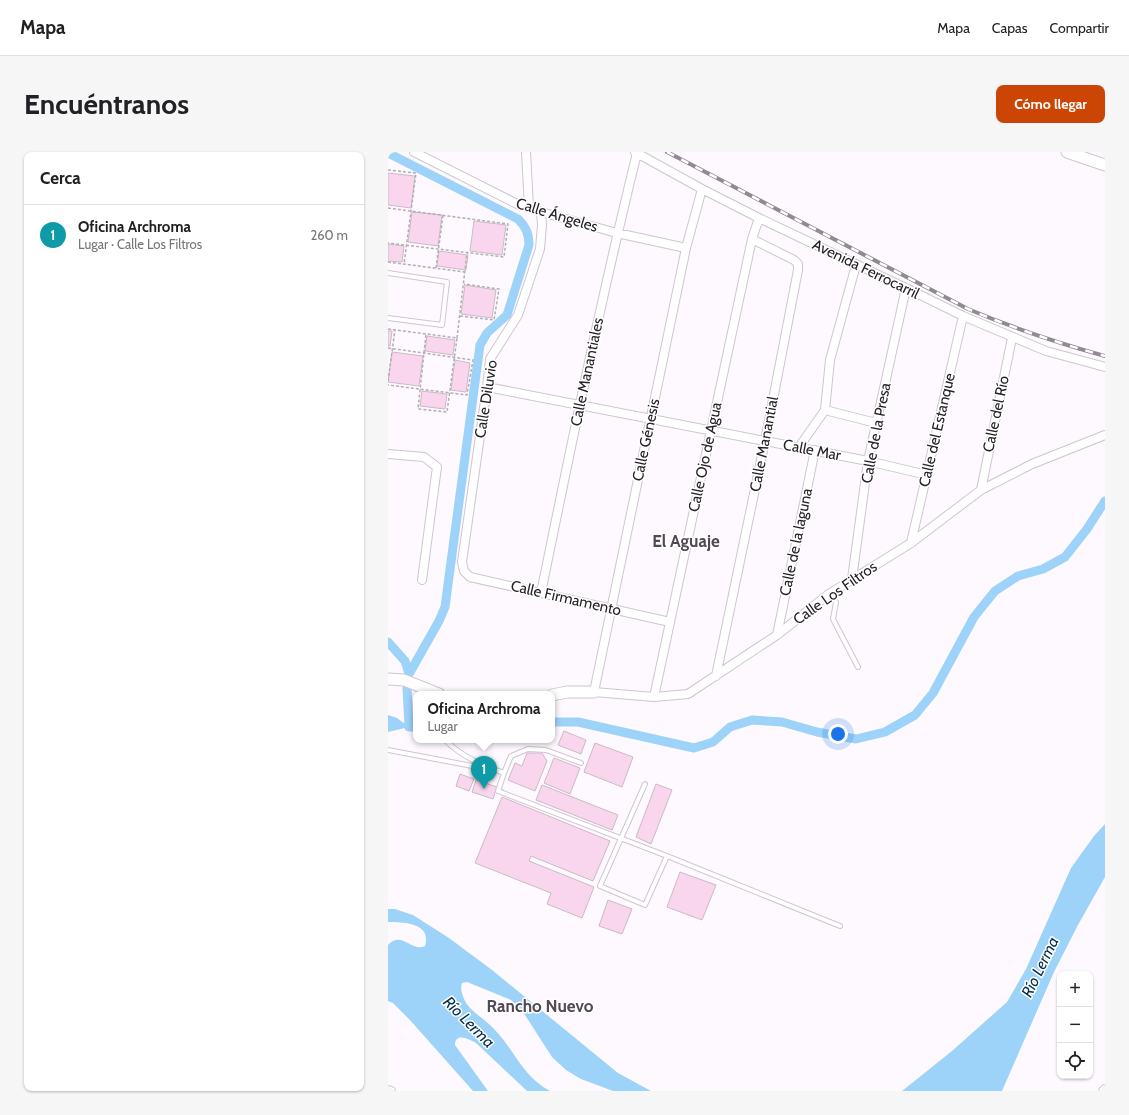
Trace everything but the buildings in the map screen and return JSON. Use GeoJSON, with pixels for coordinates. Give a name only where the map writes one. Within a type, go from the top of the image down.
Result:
{"type":"FeatureCollection","features":[{"type":"Feature","properties":{"kind":"street","name":"Calle Ángeles"},"geometry":{"type":"LineString","coordinates":[[414,152],[519,205],[618,233],[686,248]]}},
{"type":"Feature","properties":{"kind":"street"},"geometry":{"type":"LineString","coordinates":[[526,152],[529,207]]}},
{"type":"Feature","properties":{"kind":"street"},"geometry":{"type":"LineString","coordinates":[[1067,152],[1079,154],[1105,166]]}},
{"type":"Feature","properties":{"kind":"street","name":"Avenida Ferrocarril"},"geometry":{"type":"LineString","coordinates":[[636,153],[759,218],[963,316],[1012,338],[1046,351],[1105,367]]}},
{"type":"Feature","properties":{"kind":"street","name":"Calle Manantiales"},"geometry":{"type":"LineString","coordinates":[[541,593],[579,404],[636,153]]}},
{"type":"Feature","properties":{"kind":"street","name":"Calle Génesis"},"geometry":{"type":"LineString","coordinates":[[594,692],[686,248],[702,189]]}},
{"type":"Feature","properties":{"kind":"street","name":"Calle Diluvio"},"geometry":{"type":"LineString","coordinates":[[464,571],[462,562],[490,359],[518,315],[540,249],[542,225],[541,212]]}},
{"type":"Feature","properties":{"kind":"street","name":"Calle Ojo de Agua"},"geometry":{"type":"LineString","coordinates":[[654,697],[752,239],[759,218]]}},
{"type":"Feature","properties":{"kind":"street","name":"Calle Manantial"},"geometry":{"type":"LineString","coordinates":[[716,676],[765,441],[798,270],[798,264],[794,260],[752,239]]}},
{"type":"Feature","properties":{"kind":"street"},"geometry":{"type":"LineString","coordinates":[[799,447],[825,410],[830,360],[856,265]]}},
{"type":"Feature","properties":{"kind":"street","name":"Calle de la Presa"},"geometry":{"type":"LineString","coordinates":[[852,579],[868,461],[906,288]]}},
{"type":"Feature","properties":{"kind":"street","name":"Calle del Estanque"},"geometry":{"type":"LineString","coordinates":[[911,543],[963,316]]}},
{"type":"Feature","properties":{"kind":"street","name":"Calle del Río"},"geometry":{"type":"LineString","coordinates":[[981,490],[1012,338]]}},
{"type":"Feature","properties":{"kind":"street","name":"Calle Mar"},"geometry":{"type":"LineString","coordinates":[[487,387],[815,450],[927,475]]}},
{"type":"Feature","properties":{"kind":"street"},"geometry":{"type":"LineString","coordinates":[[825,410],[876,423]]}},
{"type":"Feature","properties":{"kind":"street","name":"Calle Los Filtros"},"geometry":{"type":"LineString","coordinates":[[555,694],[567,692],[594,692],[654,697],[688,694],[777,635],[829,594],[911,543],[981,490],[1032,464],[1105,435]]}},
{"type":"Feature","properties":{"kind":"street","name":"Calle de la laguna"},"geometry":{"type":"LineString","coordinates":[[777,635],[815,450]]}},
{"type":"Feature","properties":{"kind":"street"},"geometry":{"type":"LineString","coordinates":[[388,454],[424,457],[437,467],[422,580]]}},
{"type":"Feature","properties":{"kind":"street","name":"Calle Firmamento"},"geometry":{"type":"LineString","coordinates":[[464,571],[470,577],[670,622]]}},
{"type":"Feature","properties":{"kind":"street"},"geometry":{"type":"LineString","coordinates":[[388,679],[404,680],[432,691]]}},
{"type":"Feature","properties":{"kind":"lane"},"geometry":{"type":"LineString","coordinates":[[388,273],[447,282],[442,325],[388,318]]}},
{"type":"Feature","properties":{"kind":"lane"},"geometry":{"type":"LineString","coordinates":[[829,594],[836,602],[833,619],[858,667]]}},
{"type":"Feature","properties":{"kind":"lane"},"geometry":{"type":"LineString","coordinates":[[448,743],[467,758],[504,773]]}},
{"type":"Feature","properties":{"kind":"lane"},"geometry":{"type":"LineString","coordinates":[[581,763],[546,750],[528,749],[511,756],[498,791],[622,840],[667,856],[840,926]]}},
{"type":"Feature","properties":{"kind":"lane"},"geometry":{"type":"LineString","coordinates":[[388,750],[497,770]]}},
{"type":"Feature","properties":{"kind":"lane"},"geometry":{"type":"LineString","coordinates":[[646,784],[600,886],[645,904],[667,856]]}},
{"type":"Feature","properties":{"kind":"path"},"geometry":{"type":"LineString","coordinates":[[388,170],[416,173],[404,264]]}},
{"type":"Feature","properties":{"kind":"path"},"geometry":{"type":"LineString","coordinates":[[388,208],[508,224],[504,257],[388,242]]}},
{"type":"Feature","properties":{"kind":"path"},"geometry":{"type":"LineString","coordinates":[[436,268],[443,215]]}},
{"type":"Feature","properties":{"kind":"path"},"geometry":{"type":"LineString","coordinates":[[426,334],[418,408],[446,412],[468,253]]}},
{"type":"Feature","properties":{"kind":"path"},"geometry":{"type":"LineString","coordinates":[[388,262],[465,272]]}},
{"type":"Feature","properties":{"kind":"path"},"geometry":{"type":"LineString","coordinates":[[460,316],[494,320],[499,289],[464,284]]}},
{"type":"Feature","properties":{"kind":"path"},"geometry":{"type":"LineString","coordinates":[[388,329],[457,338]]}},
{"type":"Feature","properties":{"kind":"path"},"geometry":{"type":"LineString","coordinates":[[388,381],[395,330]]}},
{"type":"Feature","properties":{"kind":"path"},"geometry":{"type":"LineString","coordinates":[[388,348],[473,360],[467,395],[388,384]]}},
{"type":"Feature","properties":{"kind":"water"},"geometry":{"type":"Polygon","coordinates":[[[388,715],[397,718],[409,727],[388,732],[388,715]]]}},
{"type":"Feature","properties":{"kind":"water","name":"Río Lerma"},"geometry":{"type":"Polygon","coordinates":[[[1105,824],[1105,877],[1054,972],[1002,1091],[902,1091],[952,1051],[1007,1002],[1026,969],[1071,868],[1094,836],[1105,824]]]}},
{"type":"Feature","properties":{"kind":"water","name":"Río Lerma"},"geometry":{"type":"Polygon","coordinates":[[[388,909],[395,909],[413,915],[449,938],[492,970],[618,1073],[651,1091],[613,1091],[581,1079],[566,1070],[552,1057],[523,1012],[511,1000],[467,982],[462,983],[461,987],[463,996],[468,1005],[501,1037],[532,1078],[550,1091],[527,1091],[476,1043],[466,1038],[460,1038],[457,1039],[455,1045],[488,1091],[473,1091],[409,1019],[393,1003],[388,1001],[388,945],[393,941],[398,940],[416,947],[420,947],[425,946],[426,938],[421,928],[415,925],[388,922],[388,909]]]}},
{"type":"Feature","properties":{"kind":"waterway"},"geometry":{"type":"LineString","coordinates":[[388,153],[518,219],[528,234],[529,241],[507,315],[487,333],[480,345],[445,607],[439,621],[409,674]]}},
{"type":"Feature","properties":{"kind":"waterway"},"geometry":{"type":"LineString","coordinates":[[555,722],[578,722],[694,748],[713,742],[730,727],[752,720],[782,722],[817,732],[856,739],[885,732],[915,715],[933,693],[974,617],[995,591],[1018,576],[1043,569],[1065,557],[1087,529],[1105,501]]}},
{"type":"Feature","properties":{"kind":"waterway"},"geometry":{"type":"LineString","coordinates":[[388,642],[405,661],[409,674]]}},
{"type":"Feature","properties":{"kind":"waterway"},"geometry":{"type":"LineString","coordinates":[[407,688],[409,727],[413,727]]}},
{"type":"Feature","properties":{"kind":"railway"},"geometry":{"type":"LineString","coordinates":[[667,152],[968,309],[1036,335],[1105,356]]}},
{"type":"Feature","properties":{"kind":"place","name":"Oficina Archroma"},"geometry":{"type":"Point","coordinates":[484,789]}},
{"type":"Feature","properties":{"kind":"district","name":"El Aguaje"},"geometry":{"type":"Point","coordinates":[686,541]}},
{"type":"Feature","properties":{"kind":"district","name":"Rancho Nuevo"},"geometry":{"type":"Point","coordinates":[540,1006]}}]}
